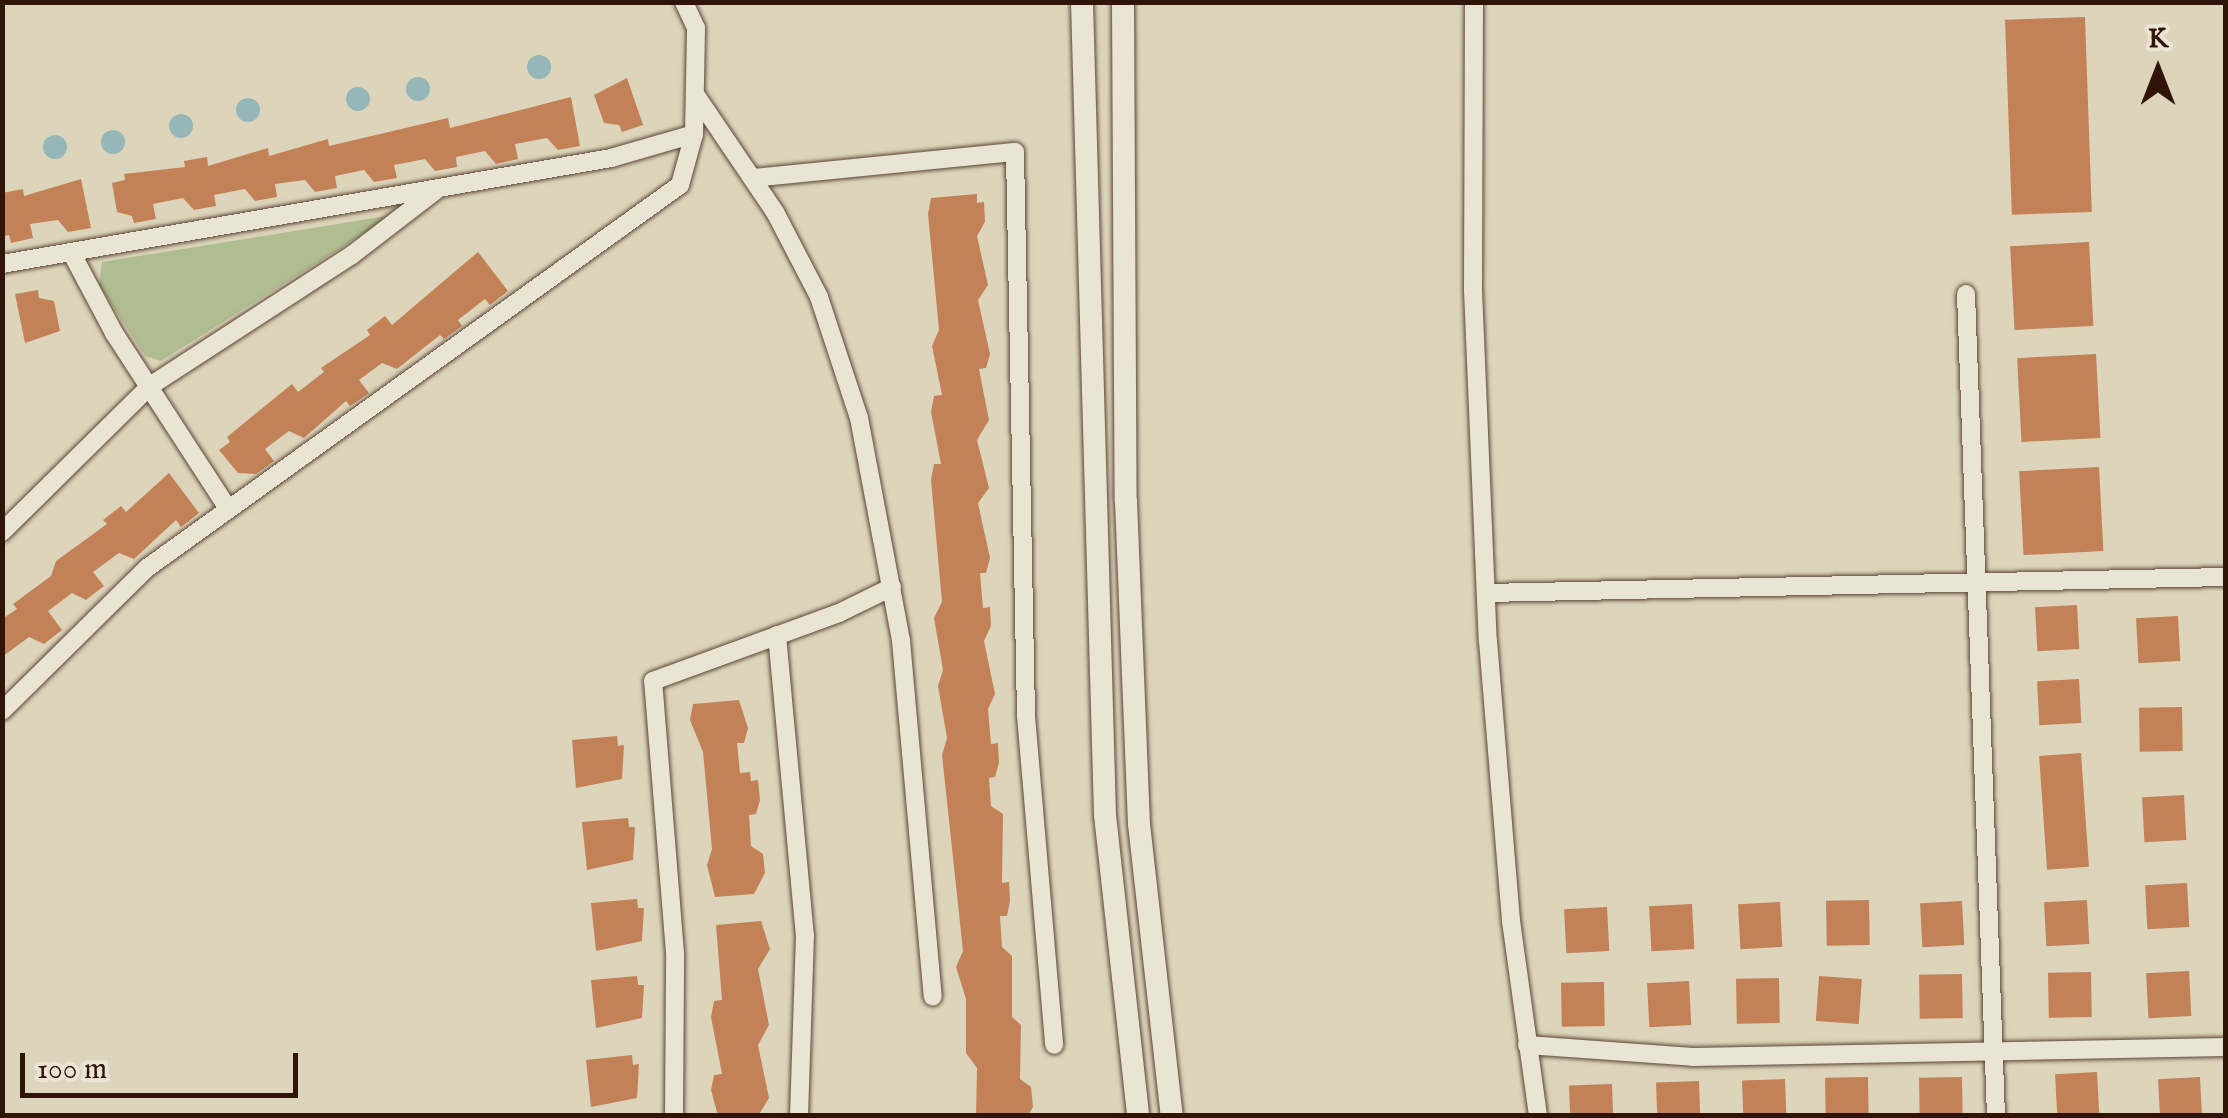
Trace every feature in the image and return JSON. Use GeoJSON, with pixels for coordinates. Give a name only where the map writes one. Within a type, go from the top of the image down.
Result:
{"type":"FeatureCollection","features":[{"type":"Feature","properties":{"kind":"street"},"geometry":{"type":"LineString","coordinates":[[2,711],[147,568],[680,185],[694,134],[695,94],[696,28],[684,2]]}},
{"type":"Feature","properties":{"kind":"street"},"geometry":{"type":"LineString","coordinates":[[1082,2],[1104,815],[1138,1116]]}},
{"type":"Feature","properties":{"kind":"street"},"geometry":{"type":"LineString","coordinates":[[1124,2],[1126,501],[1139,824],[1172,1116]]}},
{"type":"Feature","properties":{"kind":"street"},"geometry":{"type":"LineString","coordinates":[[1474,2],[1474,290],[1486,592],[1527,1045],[1538,1116]]}},
{"type":"Feature","properties":{"kind":"street"},"geometry":{"type":"LineString","coordinates":[[695,94],[754,178],[819,297],[859,418],[892,587],[921,811],[932,996]]}},
{"type":"Feature","properties":{"kind":"street"},"geometry":{"type":"LineString","coordinates":[[2,264],[443,184],[611,158],[694,134]]}},
{"type":"Feature","properties":{"kind":"street"},"geometry":{"type":"LineString","coordinates":[[754,178],[1015,152],[1026,716],[1054,1046]]}},
{"type":"Feature","properties":{"kind":"street"},"geometry":{"type":"LineString","coordinates":[[2,532],[150,386],[352,254],[443,184]]}},
{"type":"Feature","properties":{"kind":"street"},"geometry":{"type":"LineString","coordinates":[[71,252],[227,507]]}},
{"type":"Feature","properties":{"kind":"street"},"geometry":{"type":"LineString","coordinates":[[1966,294],[1980,582],[1996,1116]]}},
{"type":"Feature","properties":{"kind":"street"},"geometry":{"type":"LineString","coordinates":[[1486,592],[2226,577]]}},
{"type":"Feature","properties":{"kind":"street"},"geometry":{"type":"LineString","coordinates":[[674,1116],[675,953],[653,681],[892,587]]}},
{"type":"Feature","properties":{"kind":"street"},"geometry":{"type":"LineString","coordinates":[[777,635],[806,935],[799,1116]]}},
{"type":"Feature","properties":{"kind":"street"},"geometry":{"type":"LineString","coordinates":[[1527,1045],[1692,1057],[2226,1047]]}},
{"type":"Feature","properties":{"kind":"green space"},"geometry":{"type":"Polygon","coordinates":[[[393,215],[161,361],[145,356],[99,285],[102,262],[393,215]]]}},
{"type":"Feature","properties":{"kind":"water"},"geometry":{"type":"Polygon","coordinates":[[[539,55],[551,67],[539,79],[527,67],[539,55]]]}},
{"type":"Feature","properties":{"kind":"water"},"geometry":{"type":"Polygon","coordinates":[[[418,77],[430,89],[418,101],[406,89],[418,77]]]}},
{"type":"Feature","properties":{"kind":"water"},"geometry":{"type":"Polygon","coordinates":[[[358,87],[370,99],[358,111],[346,99],[358,87]]]}},
{"type":"Feature","properties":{"kind":"water"},"geometry":{"type":"Polygon","coordinates":[[[248,98],[260,110],[248,122],[236,110],[248,98]]]}},
{"type":"Feature","properties":{"kind":"water"},"geometry":{"type":"Polygon","coordinates":[[[181,114],[193,126],[181,138],[169,126],[181,114]]]}},
{"type":"Feature","properties":{"kind":"water"},"geometry":{"type":"Polygon","coordinates":[[[113,130],[125,142],[113,154],[101,142],[113,130]]]}},
{"type":"Feature","properties":{"kind":"water"},"geometry":{"type":"Polygon","coordinates":[[[55,135],[67,147],[55,159],[43,147],[55,135]]]}},
{"type":"Feature","properties":{"kind":"building"},"geometry":{"type":"Polygon","coordinates":[[[2085,17],[2092,212],[2012,215],[2005,20],[2085,17]]]}},
{"type":"Feature","properties":{"kind":"building"},"geometry":{"type":"Polygon","coordinates":[[[627,78],[643,125],[622,132],[619,125],[604,123],[594,95],[627,78]]]}},
{"type":"Feature","properties":{"kind":"building"},"geometry":{"type":"Polygon","coordinates":[[[571,97],[580,146],[558,150],[547,138],[515,144],[518,159],[496,164],[485,151],[456,157],[457,167],[435,171],[425,159],[394,165],[397,178],[374,182],[364,170],[335,176],[337,188],[315,192],[305,180],[275,184],[277,197],[255,201],[245,189],[214,195],[216,206],[194,210],[183,198],[153,204],[156,219],[134,223],[132,216],[117,212],[112,183],[125,180],[124,174],[185,167],[184,161],[207,157],[208,166],[268,148],[269,156],[328,139],[329,146],[448,118],[450,128],[571,97]]]}},
{"type":"Feature","properties":{"kind":"building"},"geometry":{"type":"Polygon","coordinates":[[[81,179],[91,228],[68,232],[58,220],[30,224],[33,238],[11,243],[9,235],[2,237],[2,193],[23,189],[24,196],[81,179]]]}},
{"type":"Feature","properties":{"kind":"building"},"geometry":{"type":"Polygon","coordinates":[[[977,194],[977,203],[984,202],[985,222],[977,236],[988,285],[978,300],[990,354],[986,368],[979,369],[989,420],[977,440],[989,488],[978,503],[990,558],[986,573],[980,573],[983,608],[990,607],[991,626],[984,641],[995,694],[988,709],[991,744],[998,743],[999,763],[995,777],[989,778],[991,806],[1003,814],[1002,883],[1009,882],[1010,901],[1007,916],[1000,916],[1002,947],[1012,956],[1012,1017],[1021,1025],[1020,1079],[1031,1087],[1033,1107],[1028,1116],[976,1116],[977,1068],[966,1053],[966,999],[956,967],[963,951],[942,755],[947,738],[938,686],[943,670],[934,618],[942,602],[931,480],[934,464],[941,464],[931,412],[934,396],[942,395],[932,346],[939,330],[928,214],[931,198],[977,194]]]}},
{"type":"Feature","properties":{"kind":"building"},"geometry":{"type":"Polygon","coordinates":[[[2089,242],[2093,326],[2015,330],[2010,246],[2089,242]]]}},
{"type":"Feature","properties":{"kind":"building"},"geometry":{"type":"Polygon","coordinates":[[[478,252],[508,291],[490,305],[485,299],[458,320],[462,326],[444,339],[440,335],[397,369],[382,363],[359,380],[369,393],[350,406],[346,401],[304,438],[289,431],[265,449],[274,461],[256,474],[238,473],[219,450],[230,442],[227,437],[292,384],[298,392],[324,372],[321,368],[370,335],[367,330],[385,316],[392,325],[478,252]]]}},
{"type":"Feature","properties":{"kind":"building"},"geometry":{"type":"Polygon","coordinates":[[[38,290],[39,298],[54,301],[60,331],[25,343],[15,294],[38,290]]]}},
{"type":"Feature","properties":{"kind":"building"},"geometry":{"type":"Polygon","coordinates":[[[2096,354],[2100,438],[2022,442],[2017,358],[2096,354]]]}},
{"type":"Feature","properties":{"kind":"building"},"geometry":{"type":"Polygon","coordinates":[[[2099,467],[2103,551],[2024,555],[2019,471],[2099,467]]]}},
{"type":"Feature","properties":{"kind":"building"},"geometry":{"type":"Polygon","coordinates":[[[169,473],[199,513],[181,527],[176,520],[134,559],[119,553],[93,572],[104,586],[86,600],[72,593],[48,611],[62,630],[44,644],[29,637],[2,657],[2,619],[17,609],[13,604],[51,576],[56,561],[107,524],[103,520],[121,506],[126,512],[169,473]]]}},
{"type":"Feature","properties":{"kind":"building"},"geometry":{"type":"Polygon","coordinates":[[[2077,605],[2079,649],[2037,651],[2035,607],[2077,605]]]}},
{"type":"Feature","properties":{"kind":"building"},"geometry":{"type":"Polygon","coordinates":[[[2178,616],[2180,661],[2138,663],[2136,618],[2178,616]]]}},
{"type":"Feature","properties":{"kind":"building"},"geometry":{"type":"Polygon","coordinates":[[[2079,679],[2081,723],[2039,725],[2037,681],[2079,679]]]}},
{"type":"Feature","properties":{"kind":"building"},"geometry":{"type":"Polygon","coordinates":[[[739,700],[748,728],[744,743],[737,743],[740,773],[750,772],[751,781],[758,780],[760,800],[756,814],[749,815],[751,846],[763,854],[765,873],[754,894],[715,897],[707,865],[712,849],[703,752],[690,720],[693,704],[739,700]]]}},
{"type":"Feature","properties":{"kind":"building"},"geometry":{"type":"Polygon","coordinates":[[[2182,707],[2183,751],[2140,752],[2139,708],[2182,707]]]}},
{"type":"Feature","properties":{"kind":"building"},"geometry":{"type":"Polygon","coordinates":[[[617,736],[618,746],[624,745],[622,779],[576,788],[572,740],[617,736]]]}},
{"type":"Feature","properties":{"kind":"building"},"geometry":{"type":"Polygon","coordinates":[[[2081,753],[2089,867],[2047,870],[2039,756],[2081,753]]]}},
{"type":"Feature","properties":{"kind":"building"},"geometry":{"type":"Polygon","coordinates":[[[2184,795],[2186,840],[2144,842],[2142,797],[2184,795]]]}},
{"type":"Feature","properties":{"kind":"building"},"geometry":{"type":"Polygon","coordinates":[[[628,818],[629,827],[635,827],[633,860],[587,870],[582,822],[628,818]]]}},
{"type":"Feature","properties":{"kind":"building"},"geometry":{"type":"Polygon","coordinates":[[[2187,883],[2189,927],[2147,929],[2145,885],[2187,883]]]}},
{"type":"Feature","properties":{"kind":"building"},"geometry":{"type":"Polygon","coordinates":[[[637,899],[638,908],[644,908],[642,941],[596,951],[591,903],[637,899]]]}},
{"type":"Feature","properties":{"kind":"building"},"geometry":{"type":"Polygon","coordinates":[[[1869,900],[1870,945],[1827,946],[1826,901],[1869,900]]]}},
{"type":"Feature","properties":{"kind":"building"},"geometry":{"type":"Polygon","coordinates":[[[2087,900],[2089,944],[2046,946],[2044,902],[2087,900]]]}},
{"type":"Feature","properties":{"kind":"building"},"geometry":{"type":"Polygon","coordinates":[[[1962,901],[1964,945],[1922,947],[1920,903],[1962,901]]]}},
{"type":"Feature","properties":{"kind":"building"},"geometry":{"type":"Polygon","coordinates":[[[1780,902],[1782,947],[1740,949],[1738,904],[1780,902]]]}},
{"type":"Feature","properties":{"kind":"building"},"geometry":{"type":"Polygon","coordinates":[[[1692,904],[1694,949],[1651,951],[1649,906],[1692,904]]]}},
{"type":"Feature","properties":{"kind":"building"},"geometry":{"type":"Polygon","coordinates":[[[1607,907],[1609,951],[1566,953],[1564,909],[1607,907]]]}},
{"type":"Feature","properties":{"kind":"building"},"geometry":{"type":"Polygon","coordinates":[[[761,921],[770,949],[758,969],[769,1025],[758,1045],[769,1098],[758,1116],[718,1116],[711,1090],[714,1075],[722,1074],[711,1017],[714,1001],[722,1000],[716,925],[761,921]]]}},
{"type":"Feature","properties":{"kind":"building"},"geometry":{"type":"Polygon","coordinates":[[[2189,971],[2191,1016],[2148,1018],[2146,973],[2189,971]]]}},
{"type":"Feature","properties":{"kind":"building"},"geometry":{"type":"Polygon","coordinates":[[[2091,972],[2092,1017],[2049,1018],[2048,973],[2091,972]]]}},
{"type":"Feature","properties":{"kind":"building"},"geometry":{"type":"Polygon","coordinates":[[[1962,974],[1963,1018],[1920,1019],[1919,975],[1962,974]]]}},
{"type":"Feature","properties":{"kind":"building"},"geometry":{"type":"Polygon","coordinates":[[[637,976],[638,985],[644,985],[642,1018],[596,1028],[591,980],[637,976]]]}},
{"type":"Feature","properties":{"kind":"building"},"geometry":{"type":"Polygon","coordinates":[[[1819,976],[1862,979],[1859,1024],[1816,1021],[1819,976]]]}},
{"type":"Feature","properties":{"kind":"building"},"geometry":{"type":"Polygon","coordinates":[[[1779,978],[1780,1023],[1737,1024],[1736,979],[1779,978]]]}},
{"type":"Feature","properties":{"kind":"building"},"geometry":{"type":"Polygon","coordinates":[[[1689,981],[1691,1025],[1649,1027],[1647,983],[1689,981]]]}},
{"type":"Feature","properties":{"kind":"building"},"geometry":{"type":"Polygon","coordinates":[[[1604,982],[1605,1026],[1562,1027],[1561,983],[1604,982]]]}},
{"type":"Feature","properties":{"kind":"building"},"geometry":{"type":"Polygon","coordinates":[[[632,1055],[633,1065],[639,1064],[637,1098],[591,1107],[586,1060],[632,1055]]]}},
{"type":"Feature","properties":{"kind":"building"},"geometry":{"type":"Polygon","coordinates":[[[2097,1072],[2099,1116],[2057,1116],[2055,1074],[2097,1072]]]}},
{"type":"Feature","properties":{"kind":"building"},"geometry":{"type":"Polygon","coordinates":[[[1868,1077],[1869,1116],[1826,1116],[1825,1078],[1868,1077]]]}},
{"type":"Feature","properties":{"kind":"building"},"geometry":{"type":"Polygon","coordinates":[[[1962,1077],[1963,1116],[1920,1116],[1919,1078],[1962,1077]]]}},
{"type":"Feature","properties":{"kind":"building"},"geometry":{"type":"Polygon","coordinates":[[[2200,1077],[2202,1116],[2160,1116],[2158,1079],[2200,1077]]]}},
{"type":"Feature","properties":{"kind":"building"},"geometry":{"type":"Polygon","coordinates":[[[1785,1079],[1786,1116],[1743,1116],[1742,1081],[1785,1079]]]}},
{"type":"Feature","properties":{"kind":"building"},"geometry":{"type":"Polygon","coordinates":[[[1699,1081],[1700,1116],[1657,1116],[1656,1083],[1699,1081]]]}},
{"type":"Feature","properties":{"kind":"building"},"geometry":{"type":"Polygon","coordinates":[[[1612,1084],[1613,1116],[1570,1116],[1569,1086],[1612,1084]]]}}]}
